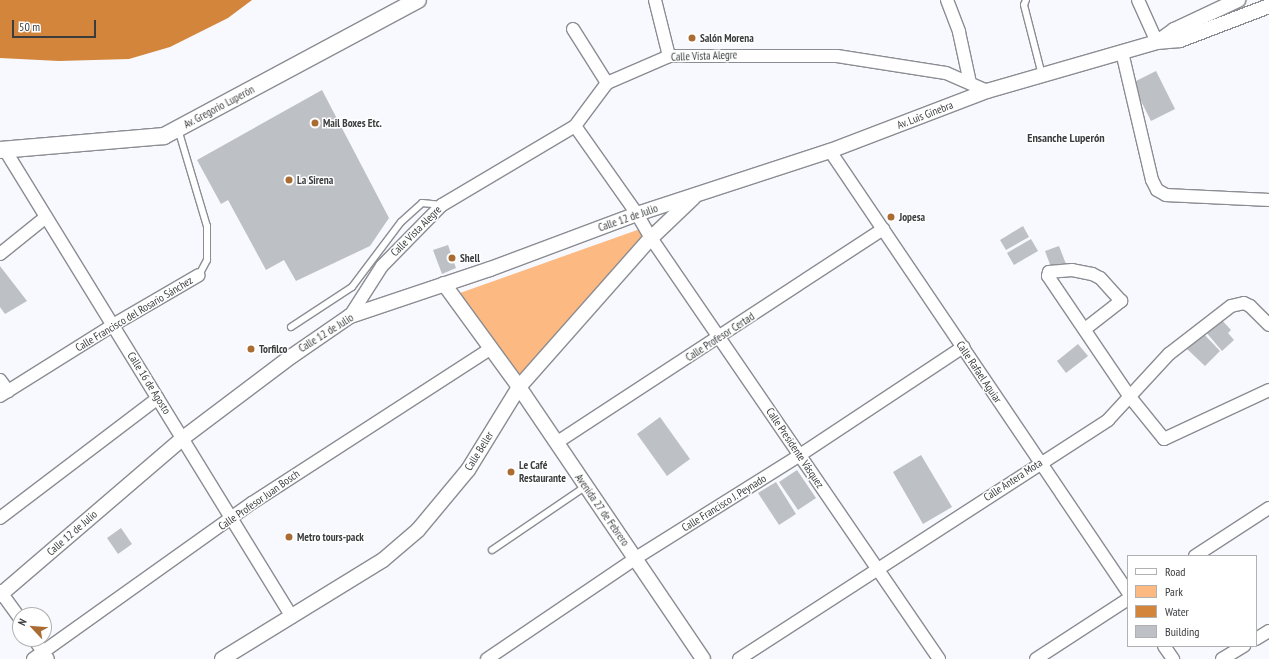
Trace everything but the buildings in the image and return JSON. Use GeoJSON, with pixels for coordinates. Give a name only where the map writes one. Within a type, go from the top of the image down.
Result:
{"type":"FeatureCollection","features":[{"type":"Feature","properties":{"kind":"main road","name":"Av. Gregorio Luperón"},"geometry":{"type":"LineString","coordinates":[[3,150],[164,136],[418,0]]}},
{"type":"Feature","properties":{"kind":"street"},"geometry":{"type":"LineString","coordinates":[[655,0],[669,56]]}},
{"type":"Feature","properties":{"kind":"street"},"geometry":{"type":"LineString","coordinates":[[947,0],[959,32],[970,83]]}},
{"type":"Feature","properties":{"kind":"street"},"geometry":{"type":"LineString","coordinates":[[1138,0],[1157,42]]}},
{"type":"Feature","properties":{"kind":"street","name":"Av. Luis Ginebra"},"geometry":{"type":"LineString","coordinates":[[1157,42],[1174,30],[1238,0]]}},
{"type":"Feature","properties":{"kind":"street","name":"Av. Luis Ginebra"},"geometry":{"type":"LineString","coordinates":[[695,196],[830,151],[987,91],[1157,42],[1180,40],[1269,6]]}},
{"type":"Feature","properties":{"kind":"street"},"geometry":{"type":"LineString","coordinates":[[573,29],[607,83]]}},
{"type":"Feature","properties":{"kind":"street"},"geometry":{"type":"LineString","coordinates":[[1122,52],[1152,180],[1157,190],[1166,195],[1269,200]]}},
{"type":"Feature","properties":{"kind":"street","name":"Calle Vista Alegre"},"geometry":{"type":"LineString","coordinates":[[350,316],[382,266],[442,205],[575,126],[607,83],[669,56],[837,56],[946,73],[987,91]]}},
{"type":"Feature","properties":{"kind":"street"},"geometry":{"type":"LineString","coordinates":[[575,126],[637,214]]}},
{"type":"Feature","properties":{"kind":"street","name":"Calle 16 de Agosto"},"geometry":{"type":"LineString","coordinates":[[3,150],[113,325],[292,616]]}},
{"type":"Feature","properties":{"kind":"street","name":"Calle Rafael Aguiar"},"geometry":{"type":"LineString","coordinates":[[830,151],[1127,591]]}},
{"type":"Feature","properties":{"kind":"street","name":"Calle 12 de Julio"},"geometry":{"type":"LineString","coordinates":[[1,593],[183,438],[292,356],[350,316],[444,284],[637,214],[695,196]]}},
{"type":"Feature","properties":{"kind":"street","name":"Calle Beller"},"geometry":{"type":"LineString","coordinates":[[222,659],[237,655],[292,616],[383,560],[418,530],[468,470],[518,387],[651,238],[695,196]]}},
{"type":"Feature","properties":{"kind":"street","name":"Calle Presidente Vásquez"},"geometry":{"type":"LineString","coordinates":[[637,214],[651,238],[719,338],[940,659]]}},
{"type":"Feature","properties":{"kind":"street"},"geometry":{"type":"LineString","coordinates":[[0,254],[46,217]]}},
{"type":"Feature","properties":{"kind":"street","name":"Calle Profesor Certad"},"geometry":{"type":"LineString","coordinates":[[556,443],[719,338],[883,229]]}},
{"type":"Feature","properties":{"kind":"street"},"geometry":{"type":"LineString","coordinates":[[1085,329],[1120,301],[1100,278],[1092,274],[1072,270],[1049,272],[1048,276],[1130,397],[1162,437],[1168,439],[1269,390]]}},
{"type":"Feature","properties":{"kind":"street","name":"Calle Francisco del Rosario Sánchez"},"geometry":{"type":"LineString","coordinates":[[4,394],[113,325],[199,275]]}},
{"type":"Feature","properties":{"kind":"street","name":"Avenida 27 de Febrero"},"geometry":{"type":"LineString","coordinates":[[444,284],[518,387],[636,558],[702,659]]}},
{"type":"Feature","properties":{"kind":"street","name":"Calle Antera Mota"},"geometry":{"type":"LineString","coordinates":[[738,659],[1040,462],[1108,420],[1169,354],[1231,306],[1244,303],[1250,306],[1269,325]]}},
{"type":"Feature","properties":{"kind":"street","name":"Calle Francisco J. Peynado"},"geometry":{"type":"LineString","coordinates":[[487,659],[636,558],[800,455],[963,347]]}},
{"type":"Feature","properties":{"kind":"street","name":"Calle Profesor Juan Bosch"},"geometry":{"type":"LineString","coordinates":[[41,657],[252,503],[490,349]]}},
{"type":"Feature","properties":{"kind":"street"},"geometry":{"type":"LineString","coordinates":[[0,380],[4,394]]}},
{"type":"Feature","properties":{"kind":"street"},"geometry":{"type":"LineString","coordinates":[[0,518],[158,398]]}},
{"type":"Feature","properties":{"kind":"street"},"geometry":{"type":"LineString","coordinates":[[1197,555],[1269,508]]}},
{"type":"Feature","properties":{"kind":"street"},"geometry":{"type":"LineString","coordinates":[[1,593],[12,608]]}},
{"type":"Feature","properties":{"kind":"street"},"geometry":{"type":"LineString","coordinates":[[1036,659],[1127,600]]}},
{"type":"Feature","properties":{"kind":"street"},"geometry":{"type":"LineString","coordinates":[[1257,637],[1269,631]]}},
{"type":"Feature","properties":{"kind":"street"},"geometry":{"type":"LineString","coordinates":[[37,647],[41,657]]}},
{"type":"Feature","properties":{"kind":"street"},"geometry":{"type":"LineString","coordinates":[[1165,647],[1173,659]]}},
{"type":"Feature","properties":{"kind":"street"},"geometry":{"type":"LineString","coordinates":[[1222,659],[1242,647]]}},
{"type":"Feature","properties":{"kind":"lane"},"geometry":{"type":"LineString","coordinates":[[1026,0],[1024,5],[1042,75]]}},
{"type":"Feature","properties":{"kind":"lane","name":"Calle Francisco del Rosario Sánchez"},"geometry":{"type":"LineString","coordinates":[[178,129],[207,226],[207,260],[199,275]]}},
{"type":"Feature","properties":{"kind":"lane"},"geometry":{"type":"LineString","coordinates":[[291,327],[352,287],[401,222],[422,203],[442,205]]}},
{"type":"Feature","properties":{"kind":"lane"},"geometry":{"type":"LineString","coordinates":[[492,550],[586,486]]}},
{"type":"Feature","properties":{"kind":"green space"},"geometry":{"type":"Polygon","coordinates":[[[671,218],[520,379],[460,293],[671,218]]]}},
{"type":"Feature","properties":{"kind":"water"},"geometry":{"type":"Polygon","coordinates":[[[0,0],[252,0],[228,18],[170,47],[129,59],[59,61],[0,58],[0,0]]]}},
{"type":"Feature","properties":{"kind":"place","name":"Salón Morena"},"geometry":{"type":"Point","coordinates":[692,38]}},
{"type":"Feature","properties":{"kind":"place","name":"Mail Boxes Etc."},"geometry":{"type":"Point","coordinates":[315,123]}},
{"type":"Feature","properties":{"kind":"place","name":"La Sirena"},"geometry":{"type":"Point","coordinates":[289,180]}},
{"type":"Feature","properties":{"kind":"place","name":"Jopesa"},"geometry":{"type":"Point","coordinates":[891,217]}},
{"type":"Feature","properties":{"kind":"place","name":"Shell"},"geometry":{"type":"Point","coordinates":[452,258]}},
{"type":"Feature","properties":{"kind":"place","name":"Torfilco"},"geometry":{"type":"Point","coordinates":[251,349]}},
{"type":"Feature","properties":{"kind":"place","name":"Le Café Restaurante"},"geometry":{"type":"Point","coordinates":[511,472]}},
{"type":"Feature","properties":{"kind":"place","name":"Metro tours-pack"},"geometry":{"type":"Point","coordinates":[289,537]}},
{"type":"Feature","properties":{"kind":"district","name":"Ensanche Luperón"},"geometry":{"type":"Point","coordinates":[1066,138]}}]}
